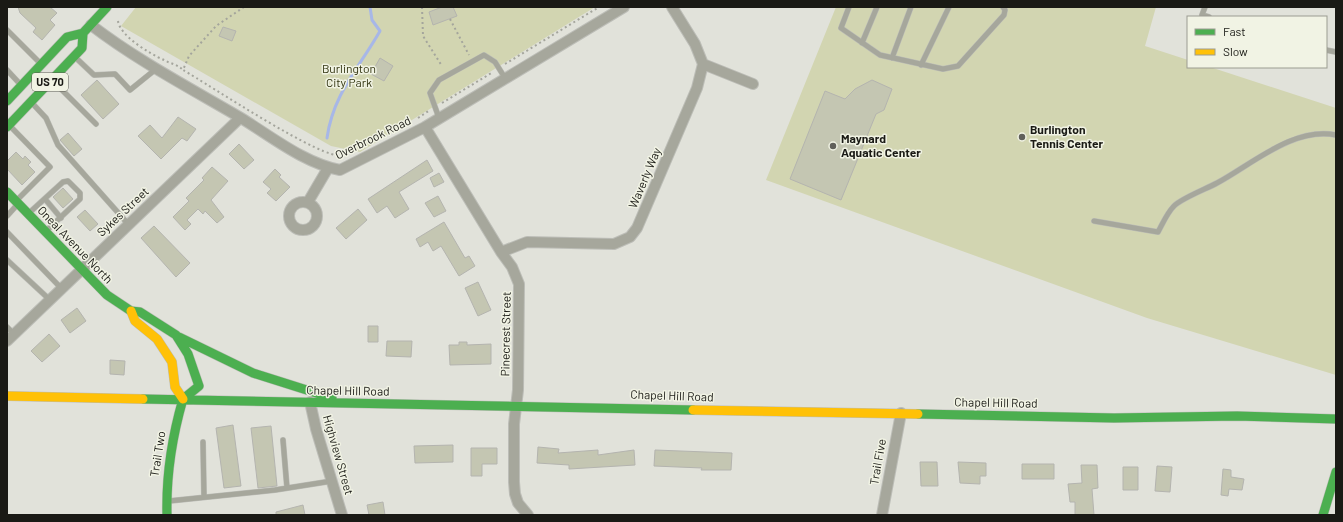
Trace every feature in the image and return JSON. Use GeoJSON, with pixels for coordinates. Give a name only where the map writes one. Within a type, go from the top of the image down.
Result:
{"type":"FeatureCollection","features":[{"type":"Feature","properties":{"kind":"main road","name":"US 70"},"geometry":{"type":"LineString","coordinates":[[7,100],[42,65],[67,37],[83,33],[107,7]]}},
{"type":"Feature","properties":{"kind":"main road","name":"US 70"},"geometry":{"type":"LineString","coordinates":[[8,126],[82,48],[83,33]]}},
{"type":"Feature","properties":{"kind":"main road","name":"Oneal Avenue North"},"geometry":{"type":"LineString","coordinates":[[7,192],[81,270],[107,295],[131,311],[140,312],[176,335],[188,354],[199,386],[183,399],[175,387],[172,362],[157,339],[135,320],[131,311]]}},
{"type":"Feature","properties":{"kind":"main road"},"geometry":{"type":"LineString","coordinates":[[176,335],[253,373],[348,403]]}},
{"type":"Feature","properties":{"kind":"main road","name":"Chapel Hill Road"},"geometry":{"type":"LineString","coordinates":[[7,396],[1114,418],[1237,416],[1336,419]]}},
{"type":"Feature","properties":{"kind":"main road","name":"Trail Two"},"geometry":{"type":"LineString","coordinates":[[167,515],[166,486],[169,454],[183,399]]}},
{"type":"Feature","properties":{"kind":"main road"},"geometry":{"type":"LineString","coordinates":[[1323,515],[1336,472]]}},
{"type":"Feature","properties":{"kind":"street","name":"Overbrook Road"},"geometry":{"type":"LineString","coordinates":[[91,25],[156,69],[240,118],[276,141],[328,168],[340,170],[426,127],[624,7]]}},
{"type":"Feature","properties":{"kind":"street"},"geometry":{"type":"LineString","coordinates":[[672,7],[695,44],[704,64],[753,84]]}},
{"type":"Feature","properties":{"kind":"street","name":"Waverly Way"},"geometry":{"type":"LineString","coordinates":[[501,252],[526,242],[614,244],[630,237],[638,228],[648,207],[697,88],[704,64]]}},
{"type":"Feature","properties":{"kind":"street","name":"Sykes Street"},"geometry":{"type":"LineString","coordinates":[[9,334],[62,289],[240,118]]}},
{"type":"Feature","properties":{"kind":"street","name":"Pinecrest Street"},"geometry":{"type":"LineString","coordinates":[[426,127],[501,252],[512,266],[519,284],[518,390],[514,424],[515,494],[518,503],[528,515]]}},
{"type":"Feature","properties":{"kind":"street"},"geometry":{"type":"LineString","coordinates":[[308,202],[328,168]]}},
{"type":"Feature","properties":{"kind":"street","name":"Highview Street"},"geometry":{"type":"LineString","coordinates":[[310,402],[316,430],[333,480],[342,515]]}},
{"type":"Feature","properties":{"kind":"street","name":"Trail Five"},"geometry":{"type":"LineString","coordinates":[[882,515],[901,413]]}},
{"type":"Feature","properties":{"kind":"lane"},"geometry":{"type":"LineString","coordinates":[[849,7],[842,28],[880,55],[943,70],[958,66],[1004,15],[1005,10],[1003,7]]}},
{"type":"Feature","properties":{"kind":"lane"},"geometry":{"type":"LineString","coordinates":[[862,42],[877,7]]}},
{"type":"Feature","properties":{"kind":"lane"},"geometry":{"type":"LineString","coordinates":[[892,58],[911,7]]}},
{"type":"Feature","properties":{"kind":"lane"},"geometry":{"type":"LineString","coordinates":[[921,65],[949,7]]}},
{"type":"Feature","properties":{"kind":"lane"},"geometry":{"type":"LineString","coordinates":[[1204,7],[1202,15],[1206,16]]}},
{"type":"Feature","properties":{"kind":"lane"},"geometry":{"type":"LineString","coordinates":[[7,30],[42,65]]}},
{"type":"Feature","properties":{"kind":"lane"},"geometry":{"type":"LineString","coordinates":[[439,118],[430,93],[439,80],[484,55],[495,62],[505,78]]}},
{"type":"Feature","properties":{"kind":"lane"},"geometry":{"type":"LineString","coordinates":[[74,56],[94,75],[115,74],[130,90],[156,69]]}},
{"type":"Feature","properties":{"kind":"lane"},"geometry":{"type":"LineString","coordinates":[[7,70],[22,85]]}},
{"type":"Feature","properties":{"kind":"lane"},"geometry":{"type":"LineString","coordinates":[[52,80],[96,124]]}},
{"type":"Feature","properties":{"kind":"lane"},"geometry":{"type":"LineString","coordinates":[[31,102],[46,118],[58,145],[129,225]]}},
{"type":"Feature","properties":{"kind":"lane"},"geometry":{"type":"LineString","coordinates":[[7,216],[17,202],[50,167],[8,126]]}},
{"type":"Feature","properties":{"kind":"lane"},"geometry":{"type":"LineString","coordinates":[[1094,221],[1158,232],[1174,205],[1219,182],[1266,152],[1300,137],[1330,134],[1336,135]]}},
{"type":"Feature","properties":{"kind":"lane"},"geometry":{"type":"LineString","coordinates":[[28,214],[65,181],[68,181],[80,194],[80,199],[46,232]]}},
{"type":"Feature","properties":{"kind":"lane"},"geometry":{"type":"LineString","coordinates":[[45,199],[61,218]]}},
{"type":"Feature","properties":{"kind":"lane"},"geometry":{"type":"LineString","coordinates":[[7,232],[62,289]]}},
{"type":"Feature","properties":{"kind":"lane"},"geometry":{"type":"LineString","coordinates":[[7,260],[50,300]]}},
{"type":"Feature","properties":{"kind":"lane"},"geometry":{"type":"LineString","coordinates":[[284,440],[287,488]]}},
{"type":"Feature","properties":{"kind":"lane"},"geometry":{"type":"LineString","coordinates":[[203,442],[204,497]]}},
{"type":"Feature","properties":{"kind":"lane"},"geometry":{"type":"LineString","coordinates":[[167,501],[287,488],[333,480]]}},
{"type":"Feature","properties":{"kind":"path"},"geometry":{"type":"LineString","coordinates":[[184,70],[189,56],[216,26],[244,7]]}},
{"type":"Feature","properties":{"kind":"path"},"geometry":{"type":"LineString","coordinates":[[422,7],[423,36],[442,66]]}},
{"type":"Feature","properties":{"kind":"path"},"geometry":{"type":"LineString","coordinates":[[414,121],[434,107],[599,7]]}},
{"type":"Feature","properties":{"kind":"path"},"geometry":{"type":"LineString","coordinates":[[450,19],[473,61]]}},
{"type":"Feature","properties":{"kind":"path"},"geometry":{"type":"LineString","coordinates":[[118,21],[119,28],[129,38],[164,60],[175,63],[184,70],[302,141],[327,154],[340,157],[346,156]]}},
{"type":"Feature","properties":{"kind":"green space","name":"Burlington City Park"},"geometry":{"type":"Polygon","coordinates":[[[136,7],[595,7],[360,152],[331,146],[121,26],[136,7]]]}},
{"type":"Feature","properties":{"kind":"green space"},"geometry":{"type":"Polygon","coordinates":[[[836,7],[1156,7],[1145,46],[1187,60],[1187,68],[1213,68],[1336,108],[1336,375],[1147,318],[766,180],[836,7]]]}},
{"type":"Feature","properties":{"kind":"building"},"geometry":{"type":"Polygon","coordinates":[[[18,7],[50,7],[57,13],[50,20],[55,25],[42,40],[33,32],[36,28],[20,13],[18,7]]]}},
{"type":"Feature","properties":{"kind":"building"},"geometry":{"type":"Polygon","coordinates":[[[442,7],[453,7],[457,16],[433,25],[429,12],[442,7]]]}},
{"type":"Feature","properties":{"kind":"building"},"geometry":{"type":"Polygon","coordinates":[[[223,27],[236,31],[232,41],[219,36],[223,27]]]}},
{"type":"Feature","properties":{"kind":"building"},"geometry":{"type":"Polygon","coordinates":[[[380,58],[393,66],[384,81],[371,74],[380,58]]]}},
{"type":"Feature","properties":{"kind":"building"},"geometry":{"type":"Polygon","coordinates":[[[97,80],[119,104],[103,119],[81,95],[97,80]]]}},
{"type":"Feature","properties":{"kind":"building","name":"Maynard Aquatic Center"},"geometry":{"type":"Polygon","coordinates":[[[872,80],[892,89],[884,110],[876,114],[841,200],[790,179],[825,91],[845,99],[855,89],[872,80]]]}},
{"type":"Feature","properties":{"kind":"building"},"geometry":{"type":"Polygon","coordinates":[[[178,117],[196,129],[187,141],[182,138],[161,159],[138,136],[150,125],[162,138],[178,117]]]}},
{"type":"Feature","properties":{"kind":"building"},"geometry":{"type":"Polygon","coordinates":[[[68,133],[82,149],[74,156],[60,140],[68,133]]]}},
{"type":"Feature","properties":{"kind":"building"},"geometry":{"type":"Polygon","coordinates":[[[239,144],[254,160],[244,169],[229,154],[239,144]]]}},
{"type":"Feature","properties":{"kind":"building"},"geometry":{"type":"Polygon","coordinates":[[[16,152],[23,159],[25,156],[31,162],[28,165],[35,172],[22,185],[7,169],[7,161],[16,152]]]}},
{"type":"Feature","properties":{"kind":"building"},"geometry":{"type":"Polygon","coordinates":[[[427,160],[433,171],[399,192],[409,209],[395,218],[387,206],[377,213],[368,199],[427,160]]]}},
{"type":"Feature","properties":{"kind":"building"},"geometry":{"type":"Polygon","coordinates":[[[212,167],[228,181],[211,200],[224,217],[217,223],[205,211],[203,214],[198,209],[187,220],[191,224],[185,230],[173,217],[189,201],[186,198],[204,180],[202,178],[212,167]]]}},
{"type":"Feature","properties":{"kind":"building"},"geometry":{"type":"Polygon","coordinates":[[[275,169],[281,175],[279,177],[290,187],[276,201],[267,193],[271,189],[263,182],[275,169]]]}},
{"type":"Feature","properties":{"kind":"building"},"geometry":{"type":"Polygon","coordinates":[[[439,173],[444,182],[434,187],[430,178],[439,173]]]}},
{"type":"Feature","properties":{"kind":"building"},"geometry":{"type":"Polygon","coordinates":[[[63,188],[73,199],[63,208],[53,197],[63,188]]]}},
{"type":"Feature","properties":{"kind":"building"},"geometry":{"type":"Polygon","coordinates":[[[438,196],[446,211],[434,217],[425,203],[438,196]]]}},
{"type":"Feature","properties":{"kind":"building"},"geometry":{"type":"Polygon","coordinates":[[[358,209],[367,220],[346,239],[336,228],[358,209]]]}},
{"type":"Feature","properties":{"kind":"building"},"geometry":{"type":"Polygon","coordinates":[[[85,210],[98,224],[90,231],[77,217],[85,210]]]}},
{"type":"Feature","properties":{"kind":"building"},"geometry":{"type":"Polygon","coordinates":[[[444,222],[465,258],[469,256],[475,266],[459,276],[441,246],[433,251],[428,242],[420,247],[416,239],[444,222]]]}},
{"type":"Feature","properties":{"kind":"building"},"geometry":{"type":"Polygon","coordinates":[[[154,226],[190,263],[176,277],[141,238],[154,226]]]}},
{"type":"Feature","properties":{"kind":"building"},"geometry":{"type":"Polygon","coordinates":[[[478,282],[491,310],[478,316],[465,288],[478,282]]]}},
{"type":"Feature","properties":{"kind":"building"},"geometry":{"type":"Polygon","coordinates":[[[77,308],[86,321],[70,333],[61,320],[77,308]]]}},
{"type":"Feature","properties":{"kind":"building"},"geometry":{"type":"Polygon","coordinates":[[[368,326],[378,326],[378,342],[368,342],[368,326]]]}},
{"type":"Feature","properties":{"kind":"building"},"geometry":{"type":"Polygon","coordinates":[[[49,334],[60,346],[42,362],[31,351],[49,334]]]}},
{"type":"Feature","properties":{"kind":"building"},"geometry":{"type":"Polygon","coordinates":[[[387,341],[412,341],[411,357],[386,356],[387,341]]]}},
{"type":"Feature","properties":{"kind":"building"},"geometry":{"type":"Polygon","coordinates":[[[459,342],[467,342],[467,345],[491,344],[491,364],[450,365],[449,345],[459,345],[459,342]]]}},
{"type":"Feature","properties":{"kind":"building"},"geometry":{"type":"Polygon","coordinates":[[[110,360],[125,361],[124,375],[110,374],[110,360]]]}},
{"type":"Feature","properties":{"kind":"building"},"geometry":{"type":"Polygon","coordinates":[[[233,425],[241,486],[224,488],[216,428],[233,425]]]}},
{"type":"Feature","properties":{"kind":"building"},"geometry":{"type":"Polygon","coordinates":[[[271,426],[277,486],[258,488],[251,428],[271,426]]]}},
{"type":"Feature","properties":{"kind":"building"},"geometry":{"type":"Polygon","coordinates":[[[453,445],[453,462],[415,463],[414,446],[453,445]]]}},
{"type":"Feature","properties":{"kind":"building"},"geometry":{"type":"Polygon","coordinates":[[[538,447],[559,449],[558,453],[598,450],[598,455],[634,450],[635,465],[569,469],[569,465],[537,463],[538,447]]]}},
{"type":"Feature","properties":{"kind":"building"},"geometry":{"type":"Polygon","coordinates":[[[471,448],[497,448],[497,464],[482,464],[482,476],[471,476],[471,448]]]}},
{"type":"Feature","properties":{"kind":"building"},"geometry":{"type":"Polygon","coordinates":[[[655,450],[732,453],[731,470],[701,470],[702,468],[654,466],[655,450]]]}},
{"type":"Feature","properties":{"kind":"building"},"geometry":{"type":"Polygon","coordinates":[[[920,462],[937,462],[938,486],[921,486],[920,462]]]}},
{"type":"Feature","properties":{"kind":"building"},"geometry":{"type":"Polygon","coordinates":[[[958,462],[986,463],[986,476],[980,476],[980,484],[960,483],[958,462]]]}},
{"type":"Feature","properties":{"kind":"building"},"geometry":{"type":"Polygon","coordinates":[[[1022,464],[1054,464],[1054,479],[1022,479],[1022,464]]]}},
{"type":"Feature","properties":{"kind":"building"},"geometry":{"type":"Polygon","coordinates":[[[1081,465],[1097,465],[1098,488],[1092,489],[1094,515],[1075,515],[1075,502],[1070,502],[1068,484],[1082,483],[1081,465]]]}},
{"type":"Feature","properties":{"kind":"building"},"geometry":{"type":"Polygon","coordinates":[[[1157,466],[1172,467],[1170,492],[1155,491],[1157,466]]]}},
{"type":"Feature","properties":{"kind":"building"},"geometry":{"type":"Polygon","coordinates":[[[1123,467],[1138,467],[1138,490],[1123,490],[1123,467]]]}},
{"type":"Feature","properties":{"kind":"building"},"geometry":{"type":"Polygon","coordinates":[[[1223,469],[1231,470],[1231,477],[1244,479],[1242,490],[1229,489],[1228,496],[1221,495],[1223,469]]]}},
{"type":"Feature","properties":{"kind":"building"},"geometry":{"type":"Polygon","coordinates":[[[383,502],[385,515],[369,515],[367,505],[383,502]]]}},
{"type":"Feature","properties":{"kind":"building"},"geometry":{"type":"Polygon","coordinates":[[[303,505],[305,515],[276,515],[276,512],[303,505]]]}},
{"type":"Feature","properties":{"kind":"waterway"},"geometry":{"type":"LineString","coordinates":[[327,138],[330,122],[341,95],[380,31],[372,20],[370,7]]}},
{"type":"Feature","properties":{"kind":"traffic: fast"},"geometry":{"type":"LineString","coordinates":[[7,101],[67,37],[83,33],[107,7]]}},
{"type":"Feature","properties":{"kind":"traffic: fast"},"geometry":{"type":"LineString","coordinates":[[7,127],[82,48],[83,33]]}},
{"type":"Feature","properties":{"kind":"traffic: fast"},"geometry":{"type":"LineString","coordinates":[[7,192],[107,295],[131,311],[140,312],[176,335],[188,354],[199,386],[183,399]]}},
{"type":"Feature","properties":{"kind":"traffic: fast"},"geometry":{"type":"LineString","coordinates":[[179,337],[253,373],[332,398]]}},
{"type":"Feature","properties":{"kind":"traffic: fast"},"geometry":{"type":"LineString","coordinates":[[143,399],[693,410]]}},
{"type":"Feature","properties":{"kind":"traffic: fast"},"geometry":{"type":"LineString","coordinates":[[167,515],[170,456],[183,399]]}},
{"type":"Feature","properties":{"kind":"traffic: fast"},"geometry":{"type":"LineString","coordinates":[[918,414],[1114,418],[1237,416],[1336,419]]}},
{"type":"Feature","properties":{"kind":"traffic: fast"},"geometry":{"type":"LineString","coordinates":[[1323,515],[1336,472]]}},
{"type":"Feature","properties":{"kind":"traffic: slow"},"geometry":{"type":"LineString","coordinates":[[131,311],[135,321],[157,339],[172,362],[175,387],[183,399]]}},
{"type":"Feature","properties":{"kind":"traffic: slow"},"geometry":{"type":"LineString","coordinates":[[7,396],[143,399]]}},
{"type":"Feature","properties":{"kind":"traffic: slow"},"geometry":{"type":"LineString","coordinates":[[693,410],[918,414]]}},
{"type":"Feature","properties":{"kind":"place","name":"Burlington Tennis Center"},"geometry":{"type":"Point","coordinates":[1022,137]}},
{"type":"Feature","properties":{"kind":"place","name":"Maynard Aquatic Center"},"geometry":{"type":"Point","coordinates":[833,146]}}]}
